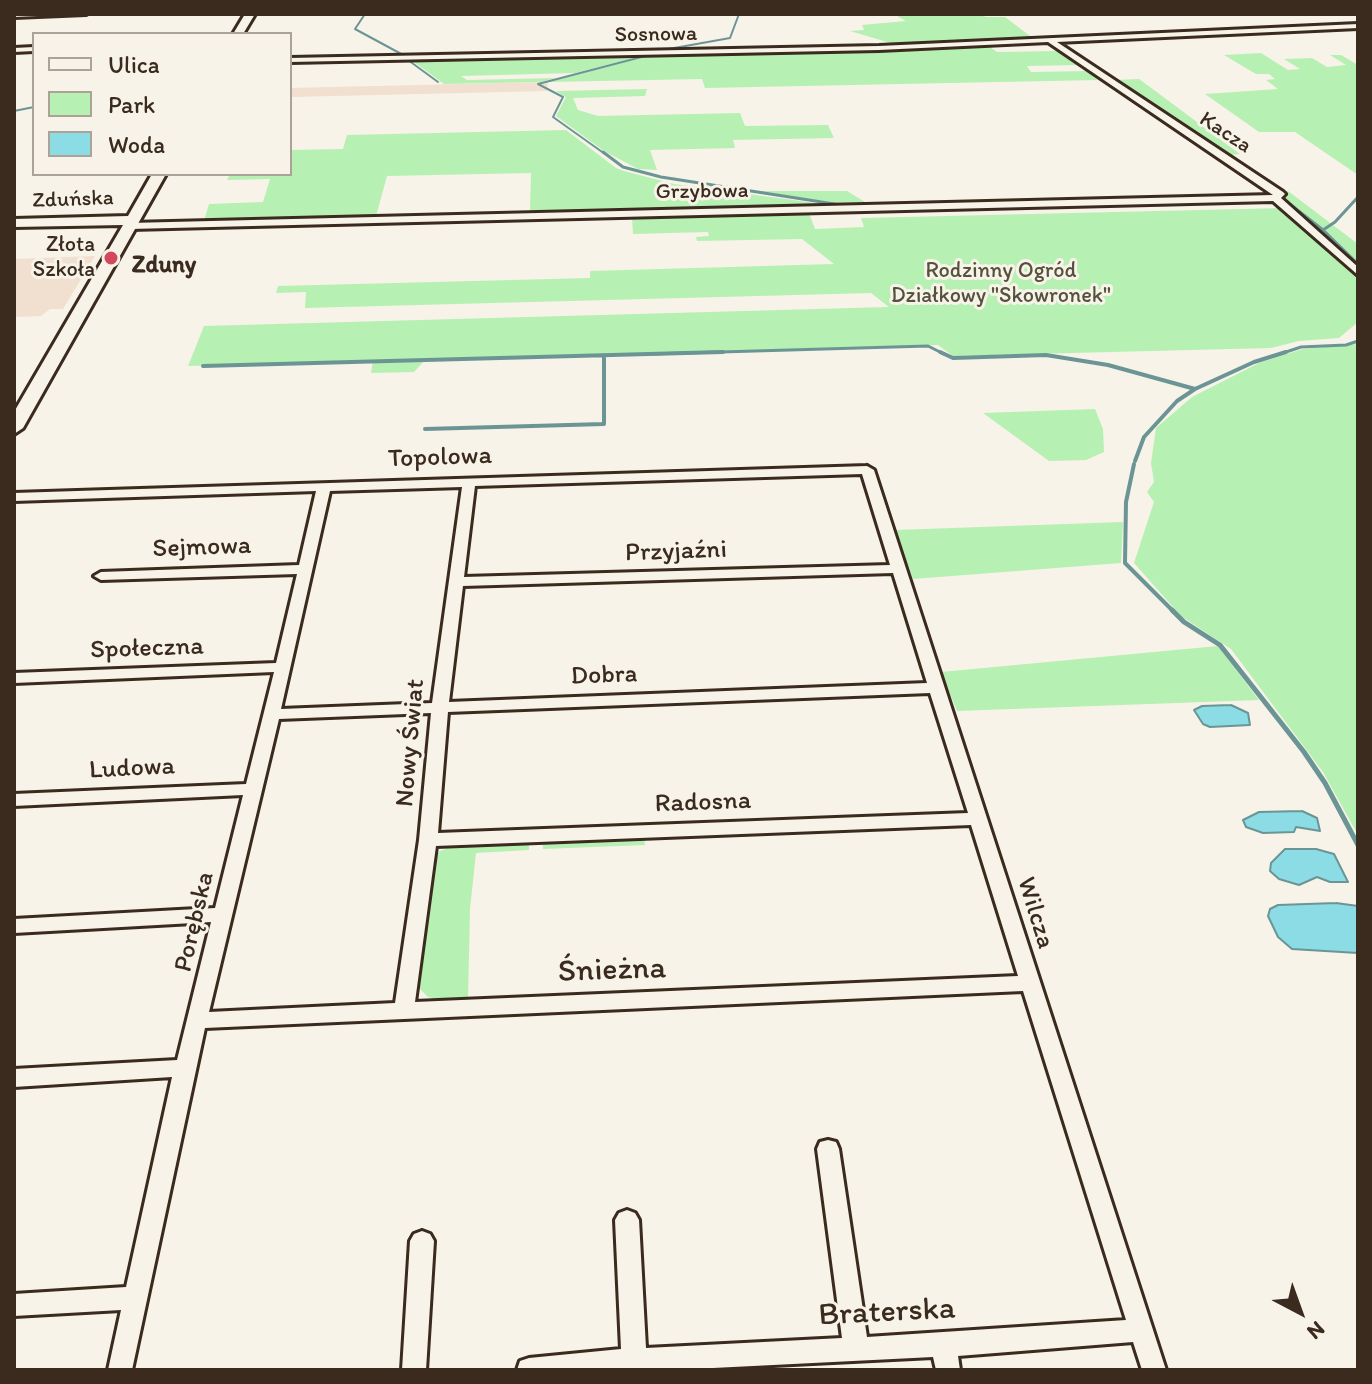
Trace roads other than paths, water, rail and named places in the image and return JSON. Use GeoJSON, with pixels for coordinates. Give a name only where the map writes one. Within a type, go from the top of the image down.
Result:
{"type":"FeatureCollection","features":[{"type":"Feature","properties":{"kind":"street"},"geometry":{"type":"LineString","coordinates":[[14,15],[82,14]]}},
{"type":"Feature","properties":{"kind":"street"},"geometry":{"type":"LineString","coordinates":[[239,32],[250,14]]}},
{"type":"Feature","properties":{"kind":"street","name":"Sosnowa"},"geometry":{"type":"LineString","coordinates":[[292,60],[864,49],[1358,26]]}},
{"type":"Feature","properties":{"kind":"street","name":"Kacza"},"geometry":{"type":"LineString","coordinates":[[1051,41],[1280,194],[1275,198],[1358,272]]}},
{"type":"Feature","properties":{"kind":"street"},"geometry":{"type":"LineString","coordinates":[[16,421],[158,176]]}},
{"type":"Feature","properties":{"kind":"street","name":"Grzybowa"},"geometry":{"type":"LineString","coordinates":[[131,223],[1275,198]]}},
{"type":"Feature","properties":{"kind":"street","name":"Zduńska"},"geometry":{"type":"LineString","coordinates":[[14,223],[131,223]]}},
{"type":"Feature","properties":{"kind":"street","name":"Topolowa"},"geometry":{"type":"LineString","coordinates":[[14,497],[867,470]]}},
{"type":"Feature","properties":{"kind":"street","name":"Wilcza"},"geometry":{"type":"LineString","coordinates":[[867,470],[1028,983],[1154,1370]]}},
{"type":"Feature","properties":{"kind":"street","name":"Nowy Świat"},"geometry":{"type":"LineString","coordinates":[[404,1010],[428,840],[440,706],[469,481]]}},
{"type":"Feature","properties":{"kind":"street","name":"Porębska"},"geometry":{"type":"LineString","coordinates":[[120,1370],[185,1068],[199,1020],[324,486]]}},
{"type":"Feature","properties":{"kind":"street","name":"Sejmowa"},"geometry":{"type":"LineString","coordinates":[[101,576],[304,569]]}},
{"type":"Feature","properties":{"kind":"street","name":"Przyjaźni"},"geometry":{"type":"LineString","coordinates":[[455,582],[898,569]]}},
{"type":"Feature","properties":{"kind":"street","name":"Społeczna"},"geometry":{"type":"LineString","coordinates":[[14,678],[283,667]]}},
{"type":"Feature","properties":{"kind":"street","name":"Dobra"},"geometry":{"type":"LineString","coordinates":[[272,714],[937,688]]}},
{"type":"Feature","properties":{"kind":"street","name":"Ludowa"},"geometry":{"type":"LineString","coordinates":[[14,800],[253,789]]}},
{"type":"Feature","properties":{"kind":"street","name":"Radosna"},"geometry":{"type":"LineString","coordinates":[[428,840],[979,819]]}},
{"type":"Feature","properties":{"kind":"street"},"geometry":{"type":"LineString","coordinates":[[14,926],[223,914]]}},
{"type":"Feature","properties":{"kind":"street","name":"Śnieżna"},"geometry":{"type":"LineString","coordinates":[[199,1020],[1028,983]]}},
{"type":"Feature","properties":{"kind":"street"},"geometry":{"type":"LineString","coordinates":[[14,1078],[185,1068]]}},
{"type":"Feature","properties":{"kind":"street"},"geometry":{"type":"LineString","coordinates":[[828,1149],[856,1348]]}},
{"type":"Feature","properties":{"kind":"street"},"geometry":{"type":"LineString","coordinates":[[627,1220],[634,1360]]}},
{"type":"Feature","properties":{"kind":"street"},"geometry":{"type":"LineString","coordinates":[[414,1370],[422,1241]]}},
{"type":"Feature","properties":{"kind":"street"},"geometry":{"type":"LineString","coordinates":[[14,1305],[135,1298]]}},
{"type":"Feature","properties":{"kind":"street","name":"Braterska"},"geometry":{"type":"LineString","coordinates":[[529,1370],[634,1360],[943,1345],[1142,1330]]}},
{"type":"Feature","properties":{"kind":"street"},"geometry":{"type":"LineString","coordinates":[[943,1345],[948,1370]]}},
{"type":"Feature","properties":{"kind":"water"},"geometry":{"type":"Polygon","coordinates":[[[1231,705],[1248,713],[1250,725],[1210,727],[1203,724],[1194,710],[1202,706],[1231,705]]]}},
{"type":"Feature","properties":{"kind":"water"},"geometry":{"type":"Polygon","coordinates":[[[1302,811],[1317,818],[1320,831],[1296,827],[1294,832],[1263,833],[1246,827],[1243,820],[1259,812],[1302,811]]]}},
{"type":"Feature","properties":{"kind":"water"},"geometry":{"type":"Polygon","coordinates":[[[1285,849],[1316,849],[1334,854],[1348,882],[1330,882],[1317,877],[1299,885],[1279,879],[1270,871],[1271,863],[1285,849]]]}},
{"type":"Feature","properties":{"kind":"water"},"geometry":{"type":"Polygon","coordinates":[[[1336,903],[1358,906],[1358,953],[1292,949],[1278,937],[1268,916],[1270,909],[1278,905],[1336,903]]]}},
{"type":"Feature","properties":{"kind":"waterway"},"geometry":{"type":"LineString","coordinates":[[365,14],[355,29],[405,56]]}},
{"type":"Feature","properties":{"kind":"waterway"},"geometry":{"type":"LineString","coordinates":[[663,50],[730,38],[739,14]]}},
{"type":"Feature","properties":{"kind":"waterway"},"geometry":{"type":"LineString","coordinates":[[605,154],[553,117],[563,97],[538,84],[649,55]]}},
{"type":"Feature","properties":{"kind":"waterway"},"geometry":{"type":"LineString","coordinates":[[408,60],[438,82]]}},
{"type":"Feature","properties":{"kind":"waterway"},"geometry":{"type":"LineString","coordinates":[[14,111],[32,107]]}},
{"type":"Feature","properties":{"kind":"waterway"},"geometry":{"type":"LineString","coordinates":[[603,152],[623,167],[661,177],[841,205],[1267,195]]}},
{"type":"Feature","properties":{"kind":"waterway"},"geometry":{"type":"LineString","coordinates":[[1323,230],[1335,222],[1358,197]]}},
{"type":"Feature","properties":{"kind":"waterway"},"geometry":{"type":"LineString","coordinates":[[1282,198],[1323,230]]}},
{"type":"Feature","properties":{"kind":"waterway"},"geometry":{"type":"LineString","coordinates":[[1323,230],[1358,264]]}},
{"type":"Feature","properties":{"kind":"waterway"},"geometry":{"type":"LineString","coordinates":[[1286,352],[1301,347],[1346,345],[1358,341]]}},
{"type":"Feature","properties":{"kind":"waterway"},"geometry":{"type":"LineString","coordinates":[[682,353],[928,346],[940,352]]}},
{"type":"Feature","properties":{"kind":"waterway"},"geometry":{"type":"LineString","coordinates":[[682,353],[723,352]]}},
{"type":"Feature","properties":{"kind":"waterway"},"geometry":{"type":"LineString","coordinates":[[940,352],[953,358],[1046,355],[1108,365],[1195,389]]}},
{"type":"Feature","properties":{"kind":"waterway"},"geometry":{"type":"LineString","coordinates":[[940,352],[944,354]]}},
{"type":"Feature","properties":{"kind":"waterway"},"geometry":{"type":"LineString","coordinates":[[1195,389],[1254,362],[1286,352]]}},
{"type":"Feature","properties":{"kind":"waterway"},"geometry":{"type":"LineString","coordinates":[[1280,354],[1286,352]]}},
{"type":"Feature","properties":{"kind":"waterway"},"geometry":{"type":"LineString","coordinates":[[604,355],[682,353]]}},
{"type":"Feature","properties":{"kind":"waterway"},"geometry":{"type":"LineString","coordinates":[[651,354],[682,353]]}},
{"type":"Feature","properties":{"kind":"waterway"},"geometry":{"type":"LineString","coordinates":[[203,366],[604,355]]}},
{"type":"Feature","properties":{"kind":"waterway"},"geometry":{"type":"LineString","coordinates":[[425,429],[604,424],[604,355]]}},
{"type":"Feature","properties":{"kind":"waterway"},"geometry":{"type":"LineString","coordinates":[[1135,461],[1144,437],[1177,401],[1195,389]]}},
{"type":"Feature","properties":{"kind":"waterway"},"geometry":{"type":"LineString","coordinates":[[1134,464],[1126,502],[1125,563],[1184,622],[1220,645],[1304,752],[1325,783],[1358,845]]}},
{"type":"Feature","properties":{"kind":"place","name":"Złota Szkoła"},"geometry":{"type":"Point","coordinates":[111,258]}},
{"type":"Feature","properties":{"kind":"district","name":"Zduny"},"geometry":{"type":"Point","coordinates":[164,266]}},
{"type":"Feature","properties":{"kind":"park label","name":"Rodzinny Ogród Działkowy \"Skowronek\""},"geometry":{"type":"Point","coordinates":[1001,284]}}]}
